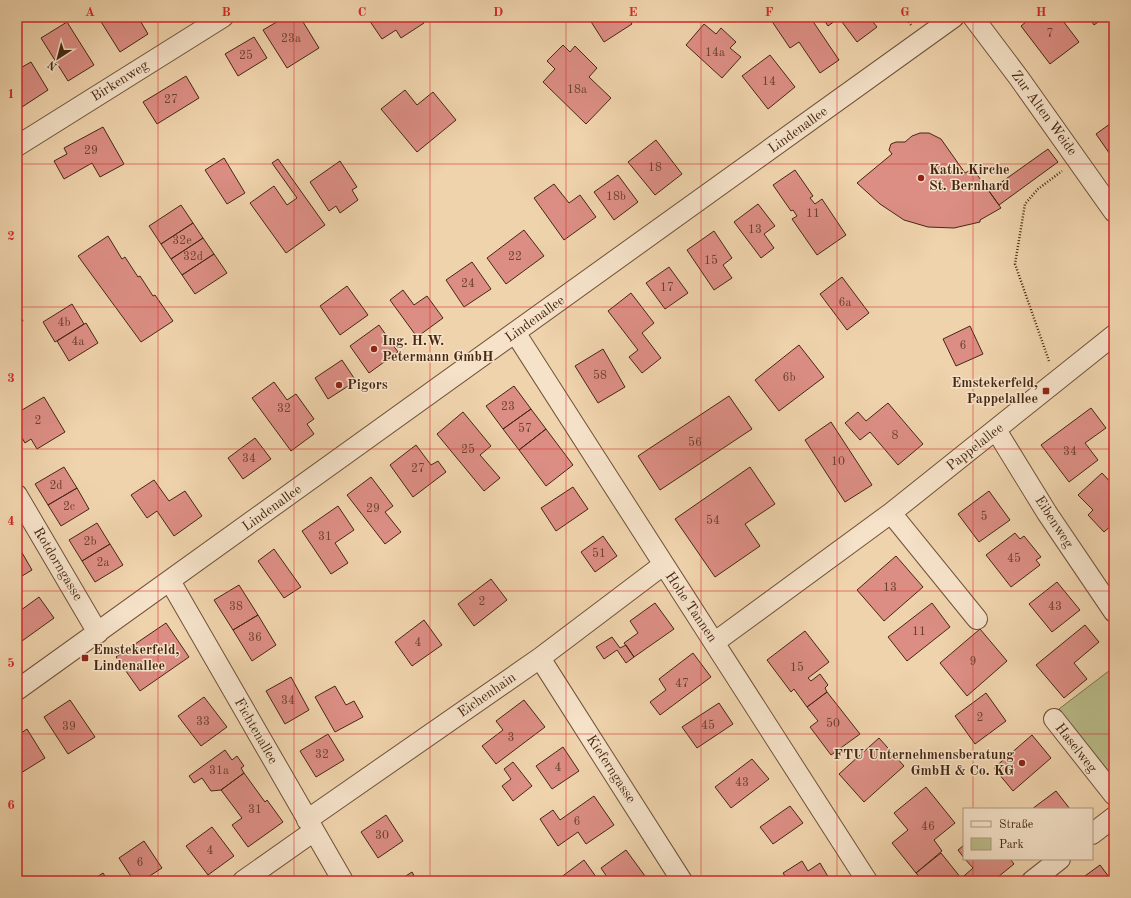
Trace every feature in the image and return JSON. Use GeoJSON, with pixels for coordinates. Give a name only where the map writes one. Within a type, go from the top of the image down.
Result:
{"type":"FeatureCollection","features":[{"type":"Feature","properties":{"kind":"street","name":"Birkenweg"},"geometry":{"type":"LineString","coordinates":[[17,146],[223,17]]}},
{"type":"Feature","properties":{"kind":"street","name":"Lindenallee"},"geometry":{"type":"LineString","coordinates":[[17,690],[516,334],[954,17]]}},
{"type":"Feature","properties":{"kind":"street","name":"Zur Alten Weide"},"geometry":{"type":"LineString","coordinates":[[973,17],[1020,78],[1114,212]]}},
{"type":"Feature","properties":{"kind":"street","name":"Hohe Tannen"},"geometry":{"type":"LineString","coordinates":[[516,334],[867,881]]}},
{"type":"Feature","properties":{"kind":"street","name":"Pappelallee"},"geometry":{"type":"LineString","coordinates":[[715,642],[891,513],[1114,335]]}},
{"type":"Feature","properties":{"kind":"street","name":"Eibenweg"},"geometry":{"type":"LineString","coordinates":[[996,430],[1047,513],[1114,612]]}},
{"type":"Feature","properties":{"kind":"street","name":"Rotdorngasse"},"geometry":{"type":"LineString","coordinates":[[17,495],[98,633]]}},
{"type":"Feature","properties":{"kind":"street"},"geometry":{"type":"LineString","coordinates":[[891,513],[977,619]]}},
{"type":"Feature","properties":{"kind":"street","name":"Eichenhain"},"geometry":{"type":"LineString","coordinates":[[243,881],[310,825],[540,658],[663,565]]}},
{"type":"Feature","properties":{"kind":"street","name":"Fichtenallee"},"geometry":{"type":"LineString","coordinates":[[170,581],[343,881]]}},
{"type":"Feature","properties":{"kind":"street","name":"Kieferngasse"},"geometry":{"type":"LineString","coordinates":[[540,658],[682,881]]}},
{"type":"Feature","properties":{"kind":"street","name":"Haselweg"},"geometry":{"type":"LineString","coordinates":[[1054,719],[1114,795]]}},
{"type":"Feature","properties":{"kind":"street"},"geometry":{"type":"LineString","coordinates":[[1093,833],[1114,817]]}},
{"type":"Feature","properties":{"kind":"street"},"geometry":{"type":"LineString","coordinates":[[1032,881],[1059,860]]}},
{"type":"Feature","properties":{"kind":"path"},"geometry":{"type":"LineString","coordinates":[[1057,382],[1015,264],[1025,204],[1038,189],[1077,159]]}},
{"type":"Feature","properties":{"kind":"green space"},"geometry":{"type":"Polygon","coordinates":[[[1114,667],[1114,782],[1059,709],[1114,667]]]}},
{"type":"Feature","properties":{"kind":"building"},"geometry":{"type":"Polygon","coordinates":[[[98,17],[138,17],[148,34],[120,52],[98,17]]]}},
{"type":"Feature","properties":{"kind":"building"},"geometry":{"type":"Polygon","coordinates":[[[285,17],[300,17],[319,48],[287,68],[263,30],[285,17]]]}},
{"type":"Feature","properties":{"kind":"building"},"geometry":{"type":"Polygon","coordinates":[[[324,17],[335,17],[327,22],[324,17]]]}},
{"type":"Feature","properties":{"kind":"building"},"geometry":{"type":"Polygon","coordinates":[[[367,17],[420,17],[424,23],[401,38],[396,30],[382,39],[367,17]]]}},
{"type":"Feature","properties":{"kind":"building"},"geometry":{"type":"Polygon","coordinates":[[[588,17],[627,17],[632,24],[604,42],[588,17]]]}},
{"type":"Feature","properties":{"kind":"building"},"geometry":{"type":"Polygon","coordinates":[[[684,17],[694,17],[692,21],[684,17]]]}},
{"type":"Feature","properties":{"kind":"building"},"geometry":{"type":"Polygon","coordinates":[[[774,17],[810,17],[839,60],[820,73],[799,42],[790,48],[771,20],[774,17]]]}},
{"type":"Feature","properties":{"kind":"building"},"geometry":{"type":"Polygon","coordinates":[[[822,17],[869,17],[877,27],[857,42],[839,18],[828,26],[822,17]]]}},
{"type":"Feature","properties":{"kind":"building"},"geometry":{"type":"Polygon","coordinates":[[[1032,17],[1060,17],[1079,42],[1050,64],[1021,26],[1032,17]]]}},
{"type":"Feature","properties":{"kind":"building"},"geometry":{"type":"Polygon","coordinates":[[[1089,17],[1105,17],[1094,25],[1089,17]]]}},
{"type":"Feature","properties":{"kind":"building"},"geometry":{"type":"Polygon","coordinates":[[[67,22],[94,65],[68,81],[41,38],[67,22]]]}},
{"type":"Feature","properties":{"kind":"building"},"geometry":{"type":"Polygon","coordinates":[[[704,24],[716,34],[721,28],[736,42],[730,48],[741,57],[722,78],[686,45],[704,24]]]}},
{"type":"Feature","properties":{"kind":"building"},"geometry":{"type":"Polygon","coordinates":[[[17,36],[21,43],[17,45],[17,36]]]}},
{"type":"Feature","properties":{"kind":"building"},"geometry":{"type":"Polygon","coordinates":[[[254,37],[267,58],[238,76],[225,54],[254,37]]]}},
{"type":"Feature","properties":{"kind":"building"},"geometry":{"type":"Polygon","coordinates":[[[563,45],[570,52],[575,46],[597,68],[589,77],[611,98],[586,124],[543,82],[555,69],[547,61],[563,45]]]}},
{"type":"Feature","properties":{"kind":"building"},"geometry":{"type":"Polygon","coordinates":[[[770,55],[795,87],[768,109],[742,76],[770,55]]]}},
{"type":"Feature","properties":{"kind":"building"},"geometry":{"type":"Polygon","coordinates":[[[31,62],[48,90],[22,107],[17,99],[17,70],[31,62]]]}},
{"type":"Feature","properties":{"kind":"building"},"geometry":{"type":"Polygon","coordinates":[[[186,76],[199,98],[157,124],[143,102],[186,76]]]}},
{"type":"Feature","properties":{"kind":"building"},"geometry":{"type":"Polygon","coordinates":[[[405,90],[417,105],[433,92],[456,120],[417,152],[381,109],[405,90]]]}},
{"type":"Feature","properties":{"kind":"building"},"geometry":{"type":"Polygon","coordinates":[[[1114,121],[1114,160],[1096,134],[1114,121]]]}},
{"type":"Feature","properties":{"kind":"building"},"geometry":{"type":"Polygon","coordinates":[[[103,127],[124,164],[100,177],[92,163],[64,179],[54,161],[67,154],[64,148],[103,127]]]}},
{"type":"Feature","properties":{"kind":"building","name":"Kath. Kirche St. Bernhard"},"geometry":{"type":"Polygon","coordinates":[[[920,133],[929,133],[941,139],[965,173],[973,169],[1001,208],[980,220],[980,222],[954,228],[928,227],[904,220],[880,204],[857,183],[892,154],[889,150],[891,144],[896,142],[905,142],[912,136],[920,133]]]}},
{"type":"Feature","properties":{"kind":"building"},"geometry":{"type":"Polygon","coordinates":[[[656,140],[682,174],[655,195],[628,162],[656,140]]]}},
{"type":"Feature","properties":{"kind":"building"},"geometry":{"type":"Polygon","coordinates":[[[1048,149],[1058,162],[999,205],[989,191],[1048,149]]]}},
{"type":"Feature","properties":{"kind":"building"},"geometry":{"type":"Polygon","coordinates":[[[224,158],[245,193],[227,204],[205,170],[224,158]]]}},
{"type":"Feature","properties":{"kind":"building"},"geometry":{"type":"Polygon","coordinates":[[[278,159],[325,225],[286,253],[250,203],[274,186],[287,205],[297,198],[272,163],[278,159]]]}},
{"type":"Feature","properties":{"kind":"building"},"geometry":{"type":"Polygon","coordinates":[[[340,161],[357,187],[352,190],[358,200],[340,213],[336,206],[329,211],[310,182],[340,161]]]}},
{"type":"Feature","properties":{"kind":"building"},"geometry":{"type":"Polygon","coordinates":[[[795,170],[813,196],[810,198],[815,204],[822,199],[846,235],[817,255],[792,219],[797,216],[793,210],[791,211],[773,185],[795,170]]]}},
{"type":"Feature","properties":{"kind":"building"},"geometry":{"type":"Polygon","coordinates":[[[618,175],[638,202],[614,220],[594,192],[618,175]]]}},
{"type":"Feature","properties":{"kind":"building"},"geometry":{"type":"Polygon","coordinates":[[[554,184],[569,203],[580,195],[596,217],[564,240],[534,198],[554,184]]]}},
{"type":"Feature","properties":{"kind":"building"},"geometry":{"type":"Polygon","coordinates":[[[758,204],[775,226],[764,234],[774,248],[761,258],[734,222],[758,204]]]}},
{"type":"Feature","properties":{"kind":"building"},"geometry":{"type":"Polygon","coordinates":[[[181,205],[193,223],[161,244],[149,226],[181,205]]]}},
{"type":"Feature","properties":{"kind":"building"},"geometry":{"type":"Polygon","coordinates":[[[193,223],[203,238],[171,259],[161,244],[193,223]]]}},
{"type":"Feature","properties":{"kind":"building"},"geometry":{"type":"Polygon","coordinates":[[[524,230],[544,256],[506,284],[487,258],[524,230]]]}},
{"type":"Feature","properties":{"kind":"building"},"geometry":{"type":"Polygon","coordinates":[[[714,231],[732,258],[723,265],[732,278],[714,290],[687,250],[714,231]]]}},
{"type":"Feature","properties":{"kind":"building"},"geometry":{"type":"Polygon","coordinates":[[[108,236],[122,259],[125,257],[138,277],[140,276],[153,296],[155,295],[173,321],[141,342],[78,256],[108,236]]]}},
{"type":"Feature","properties":{"kind":"building"},"geometry":{"type":"Polygon","coordinates":[[[203,238],[214,254],[182,275],[171,259],[203,238]]]}},
{"type":"Feature","properties":{"kind":"building"},"geometry":{"type":"Polygon","coordinates":[[[214,254],[227,273],[195,294],[182,275],[214,254]]]}},
{"type":"Feature","properties":{"kind":"building"},"geometry":{"type":"Polygon","coordinates":[[[472,262],[491,289],[464,307],[446,280],[472,262]]]}},
{"type":"Feature","properties":{"kind":"building"},"geometry":{"type":"Polygon","coordinates":[[[669,267],[688,293],[665,309],[646,283],[669,267]]]}},
{"type":"Feature","properties":{"kind":"building"},"geometry":{"type":"Polygon","coordinates":[[[842,277],[869,313],[847,330],[820,294],[842,277]]]}},
{"type":"Feature","properties":{"kind":"building"},"geometry":{"type":"Polygon","coordinates":[[[347,286],[368,315],[340,335],[320,306],[347,286]]]}},
{"type":"Feature","properties":{"kind":"building"},"geometry":{"type":"Polygon","coordinates":[[[403,290],[414,305],[427,296],[443,318],[417,337],[390,300],[403,290]]]}},
{"type":"Feature","properties":{"kind":"building"},"geometry":{"type":"Polygon","coordinates":[[[631,293],[654,323],[642,333],[661,358],[642,373],[629,357],[638,350],[608,311],[631,293]]]}},
{"type":"Feature","properties":{"kind":"building"},"geometry":{"type":"Polygon","coordinates":[[[72,304],[84,324],[55,342],[43,322],[72,304]]]}},
{"type":"Feature","properties":{"kind":"building"},"geometry":{"type":"Polygon","coordinates":[[[17,310],[23,321],[17,325],[17,310]]]}},
{"type":"Feature","properties":{"kind":"building"},"geometry":{"type":"Polygon","coordinates":[[[86,323],[98,343],[69,361],[57,341],[86,323]]]}},
{"type":"Feature","properties":{"kind":"building","name":"Ing. H.W. Petermann GmbH"},"geometry":{"type":"Polygon","coordinates":[[[379,325],[398,352],[369,373],[350,346],[379,325]]]}},
{"type":"Feature","properties":{"kind":"building"},"geometry":{"type":"Polygon","coordinates":[[[970,326],[983,354],[956,366],[943,339],[970,326]]]}},
{"type":"Feature","properties":{"kind":"building"},"geometry":{"type":"Polygon","coordinates":[[[799,345],[824,377],[779,411],[755,380],[799,345]]]}},
{"type":"Feature","properties":{"kind":"building"},"geometry":{"type":"Polygon","coordinates":[[[603,349],[625,387],[598,403],[575,366],[603,349]]]}},
{"type":"Feature","properties":{"kind":"building"},"geometry":{"type":"Polygon","coordinates":[[[342,360],[356,381],[328,399],[315,378],[342,360]]]}},
{"type":"Feature","properties":{"kind":"building"},"geometry":{"type":"Polygon","coordinates":[[[274,382],[287,400],[296,394],[314,419],[307,424],[314,434],[291,451],[252,398],[274,382]]]}},
{"type":"Feature","properties":{"kind":"building"},"geometry":{"type":"Polygon","coordinates":[[[514,386],[531,409],[503,429],[486,406],[514,386]]]}},
{"type":"Feature","properties":{"kind":"building"},"geometry":{"type":"Polygon","coordinates":[[[729,396],[752,429],[660,490],[638,456],[729,396]]]}},
{"type":"Feature","properties":{"kind":"building"},"geometry":{"type":"Polygon","coordinates":[[[44,397],[65,432],[37,449],[31,439],[25,443],[17,429],[17,413],[44,397]]]}},
{"type":"Feature","properties":{"kind":"building"},"geometry":{"type":"Polygon","coordinates":[[[888,403],[923,444],[898,465],[870,432],[860,440],[845,423],[858,412],[866,421],[888,403]]]}},
{"type":"Feature","properties":{"kind":"building"},"geometry":{"type":"Polygon","coordinates":[[[1091,408],[1106,428],[1085,443],[1098,460],[1069,482],[1041,445],[1091,408]]]}},
{"type":"Feature","properties":{"kind":"building"},"geometry":{"type":"Polygon","coordinates":[[[531,409],[546,429],[519,450],[503,429],[531,409]]]}},
{"type":"Feature","properties":{"kind":"building"},"geometry":{"type":"Polygon","coordinates":[[[463,412],[491,446],[480,455],[500,478],[484,491],[437,434],[463,412]]]}},
{"type":"Feature","properties":{"kind":"building"},"geometry":{"type":"Polygon","coordinates":[[[831,422],[872,485],[845,502],[805,440],[831,422]]]}},
{"type":"Feature","properties":{"kind":"building"},"geometry":{"type":"Polygon","coordinates":[[[546,429],[573,465],[546,486],[519,450],[546,429]]]}},
{"type":"Feature","properties":{"kind":"building"},"geometry":{"type":"Polygon","coordinates":[[[255,438],[271,459],[243,479],[228,458],[255,438]]]}},
{"type":"Feature","properties":{"kind":"building"},"geometry":{"type":"Polygon","coordinates":[[[416,445],[431,465],[438,461],[446,472],[413,497],[390,465],[416,445]]]}},
{"type":"Feature","properties":{"kind":"building"},"geometry":{"type":"Polygon","coordinates":[[[64,467],[77,488],[48,505],[35,484],[64,467]]]}},
{"type":"Feature","properties":{"kind":"building"},"geometry":{"type":"Polygon","coordinates":[[[750,467],[775,504],[745,524],[760,546],[715,577],[675,519],[750,467]]]}},
{"type":"Feature","properties":{"kind":"building"},"geometry":{"type":"Polygon","coordinates":[[[1102,473],[1114,486],[1114,523],[1104,532],[1088,515],[1093,510],[1078,495],[1102,473]]]}},
{"type":"Feature","properties":{"kind":"building"},"geometry":{"type":"Polygon","coordinates":[[[371,477],[393,506],[385,512],[401,532],[385,544],[347,495],[371,477]]]}},
{"type":"Feature","properties":{"kind":"building"},"geometry":{"type":"Polygon","coordinates":[[[154,480],[169,501],[185,491],[202,516],[174,536],[157,511],[147,518],[131,495],[154,480]]]}},
{"type":"Feature","properties":{"kind":"building"},"geometry":{"type":"Polygon","coordinates":[[[573,487],[588,509],[556,531],[541,508],[573,487]]]}},
{"type":"Feature","properties":{"kind":"building"},"geometry":{"type":"Polygon","coordinates":[[[77,488],[89,509],[61,526],[48,505],[77,488]]]}},
{"type":"Feature","properties":{"kind":"building"},"geometry":{"type":"Polygon","coordinates":[[[989,491],[1010,520],[979,542],[958,514],[989,491]]]}},
{"type":"Feature","properties":{"kind":"building"},"geometry":{"type":"Polygon","coordinates":[[[338,506],[354,530],[335,543],[348,563],[331,574],[302,531],[338,506]]]}},
{"type":"Feature","properties":{"kind":"building"},"geometry":{"type":"Polygon","coordinates":[[[97,523],[110,544],[82,561],[69,540],[97,523]]]}},
{"type":"Feature","properties":{"kind":"building"},"geometry":{"type":"Polygon","coordinates":[[[1015,533],[1020,539],[1024,536],[1041,557],[1036,560],[1040,565],[1011,587],[986,555],[1015,533]]]}},
{"type":"Feature","properties":{"kind":"building"},"geometry":{"type":"Polygon","coordinates":[[[603,536],[617,556],[595,572],[581,552],[603,536]]]}},
{"type":"Feature","properties":{"kind":"building"},"geometry":{"type":"Polygon","coordinates":[[[17,544],[32,570],[17,579],[17,544]]]}},
{"type":"Feature","properties":{"kind":"building"},"geometry":{"type":"Polygon","coordinates":[[[110,544],[123,565],[95,582],[82,561],[110,544]]]}},
{"type":"Feature","properties":{"kind":"building"},"geometry":{"type":"Polygon","coordinates":[[[274,549],[301,587],[284,598],[258,561],[274,549]]]}},
{"type":"Feature","properties":{"kind":"building"},"geometry":{"type":"Polygon","coordinates":[[[896,556],[923,587],[884,621],[857,590],[896,556]]]}},
{"type":"Feature","properties":{"kind":"building"},"geometry":{"type":"Polygon","coordinates":[[[491,579],[507,600],[474,626],[458,604],[491,579]]]}},
{"type":"Feature","properties":{"kind":"building"},"geometry":{"type":"Polygon","coordinates":[[[1057,582],[1080,610],[1052,632],[1029,604],[1057,582]]]}},
{"type":"Feature","properties":{"kind":"building"},"geometry":{"type":"Polygon","coordinates":[[[239,585],[258,615],[233,630],[214,600],[239,585]]]}},
{"type":"Feature","properties":{"kind":"building"},"geometry":{"type":"Polygon","coordinates":[[[39,597],[54,618],[22,641],[17,633],[17,613],[39,597]]]}},
{"type":"Feature","properties":{"kind":"building"},"geometry":{"type":"Polygon","coordinates":[[[655,603],[674,629],[634,657],[624,643],[638,633],[630,621],[655,603]]]}},
{"type":"Feature","properties":{"kind":"building"},"geometry":{"type":"Polygon","coordinates":[[[932,603],[950,627],[907,661],[888,637],[932,603]]]}},
{"type":"Feature","properties":{"kind":"building"},"geometry":{"type":"Polygon","coordinates":[[[258,615],[276,645],[252,661],[233,630],[258,615]]]}},
{"type":"Feature","properties":{"kind":"building"},"geometry":{"type":"Polygon","coordinates":[[[424,620],[442,645],[412,666],[395,642],[424,620]]]}},
{"type":"Feature","properties":{"kind":"building"},"geometry":{"type":"Polygon","coordinates":[[[166,623],[189,657],[140,691],[116,657],[166,623]]]}},
{"type":"Feature","properties":{"kind":"building"},"geometry":{"type":"Polygon","coordinates":[[[1085,625],[1099,642],[1074,663],[1087,679],[1064,698],[1036,665],[1085,625]]]}},
{"type":"Feature","properties":{"kind":"building"},"geometry":{"type":"Polygon","coordinates":[[[980,629],[1007,661],[967,696],[940,663],[980,629]]]}},
{"type":"Feature","properties":{"kind":"building"},"geometry":{"type":"Polygon","coordinates":[[[805,631],[829,662],[808,678],[811,681],[820,674],[828,685],[825,688],[827,692],[807,707],[794,689],[791,692],[767,660],[805,631]]]}},
{"type":"Feature","properties":{"kind":"building"},"geometry":{"type":"Polygon","coordinates":[[[612,637],[620,648],[626,645],[634,657],[626,663],[617,650],[604,659],[596,647],[612,637]]]}},
{"type":"Feature","properties":{"kind":"building"},"geometry":{"type":"Polygon","coordinates":[[[693,653],[711,677],[660,715],[650,702],[666,690],[659,679],[693,653]]]}},
{"type":"Feature","properties":{"kind":"building"},"geometry":{"type":"Polygon","coordinates":[[[291,677],[309,710],[285,724],[266,691],[291,677]]]}},
{"type":"Feature","properties":{"kind":"building"},"geometry":{"type":"Polygon","coordinates":[[[335,686],[346,705],[354,701],[363,717],[335,732],[315,697],[335,686]]]}},
{"type":"Feature","properties":{"kind":"building"},"geometry":{"type":"Polygon","coordinates":[[[827,692],[860,734],[831,755],[810,727],[818,721],[807,707],[827,692]]]}},
{"type":"Feature","properties":{"kind":"building"},"geometry":{"type":"Polygon","coordinates":[[[986,693],[1006,721],[975,744],[955,716],[986,693]]]}},
{"type":"Feature","properties":{"kind":"building"},"geometry":{"type":"Polygon","coordinates":[[[204,697],[227,727],[201,746],[178,716],[204,697]]]}},
{"type":"Feature","properties":{"kind":"building"},"geometry":{"type":"Polygon","coordinates":[[[70,700],[95,737],[68,754],[44,717],[70,700]]]}},
{"type":"Feature","properties":{"kind":"building"},"geometry":{"type":"Polygon","coordinates":[[[524,700],[545,727],[496,764],[482,746],[503,730],[496,721],[524,700]]]}},
{"type":"Feature","properties":{"kind":"building"},"geometry":{"type":"Polygon","coordinates":[[[719,703],[733,724],[697,748],[682,727],[719,703]]]}},
{"type":"Feature","properties":{"kind":"building"},"geometry":{"type":"Polygon","coordinates":[[[27,729],[45,758],[21,773],[17,766],[17,736],[27,729]]]}},
{"type":"Feature","properties":{"kind":"building"},"geometry":{"type":"Polygon","coordinates":[[[328,734],[344,760],[316,777],[300,751],[328,734]]]}},
{"type":"Feature","properties":{"kind":"building","name":"FTU Unternehmensberatung GmbH & Co. KG"},"geometry":{"type":"Polygon","coordinates":[[[1032,735],[1051,758],[1013,791],[994,768],[1032,735]]]}},
{"type":"Feature","properties":{"kind":"building"},"geometry":{"type":"Polygon","coordinates":[[[879,738],[904,766],[864,802],[839,774],[879,738]]]}},
{"type":"Feature","properties":{"kind":"building"},"geometry":{"type":"Polygon","coordinates":[[[563,747],[579,771],[552,789],[536,766],[563,747]]]}},
{"type":"Feature","properties":{"kind":"building"},"geometry":{"type":"Polygon","coordinates":[[[225,750],[232,760],[237,756],[244,766],[241,768],[244,773],[221,790],[211,791],[202,778],[194,783],[189,776],[225,750]]]}},
{"type":"Feature","properties":{"kind":"building"},"geometry":{"type":"Polygon","coordinates":[[[752,759],[769,779],[731,808],[715,787],[752,759]]]}},
{"type":"Feature","properties":{"kind":"building"},"geometry":{"type":"Polygon","coordinates":[[[513,762],[532,786],[513,801],[502,786],[511,779],[504,769],[513,762]]]}},
{"type":"Feature","properties":{"kind":"building"},"geometry":{"type":"Polygon","coordinates":[[[244,773],[265,802],[267,800],[283,822],[248,847],[232,825],[242,818],[221,790],[244,773]]]}},
{"type":"Feature","properties":{"kind":"building"},"geometry":{"type":"Polygon","coordinates":[[[926,787],[955,823],[934,840],[942,851],[916,873],[892,843],[908,830],[894,813],[926,787]]]}},
{"type":"Feature","properties":{"kind":"building"},"geometry":{"type":"Polygon","coordinates":[[[1056,791],[1069,808],[1033,808],[1056,791]]]}},
{"type":"Feature","properties":{"kind":"building"},"geometry":{"type":"Polygon","coordinates":[[[594,796],[614,825],[586,844],[578,832],[558,846],[540,819],[553,810],[560,820],[594,796]]]}},
{"type":"Feature","properties":{"kind":"building"},"geometry":{"type":"Polygon","coordinates":[[[790,806],[803,823],[773,844],[760,827],[790,806]]]}},
{"type":"Feature","properties":{"kind":"building"},"geometry":{"type":"Polygon","coordinates":[[[386,815],[403,841],[378,858],[361,832],[386,815]]]}},
{"type":"Feature","properties":{"kind":"building"},"geometry":{"type":"Polygon","coordinates":[[[212,827],[234,856],[208,875],[186,846],[212,827]]]}},
{"type":"Feature","properties":{"kind":"building"},"geometry":{"type":"Polygon","coordinates":[[[144,841],[162,868],[142,881],[134,881],[119,858],[144,841]]]}},
{"type":"Feature","properties":{"kind":"building"},"geometry":{"type":"Polygon","coordinates":[[[963,846],[963,857],[958,850],[963,846]]]}},
{"type":"Feature","properties":{"kind":"building"},"geometry":{"type":"Polygon","coordinates":[[[626,850],[645,876],[639,881],[602,881],[607,877],[601,868],[626,850]]]}},
{"type":"Feature","properties":{"kind":"building"},"geometry":{"type":"Polygon","coordinates":[[[941,853],[961,878],[965,875],[970,881],[923,881],[916,873],[941,853]]]}},
{"type":"Feature","properties":{"kind":"building"},"geometry":{"type":"Polygon","coordinates":[[[584,860],[599,881],[556,881],[584,860]]]}},
{"type":"Feature","properties":{"kind":"building"},"geometry":{"type":"Polygon","coordinates":[[[966,860],[1011,860],[1014,864],[993,881],[970,881],[965,875],[973,868],[966,860]]]}},
{"type":"Feature","properties":{"kind":"building"},"geometry":{"type":"Polygon","coordinates":[[[802,861],[808,871],[820,863],[830,880],[788,881],[783,873],[802,861]]]}},
{"type":"Feature","properties":{"kind":"building"},"geometry":{"type":"Polygon","coordinates":[[[1100,865],[1112,881],[1078,881],[1100,865]]]}},
{"type":"Feature","properties":{"kind":"building"},"geometry":{"type":"Polygon","coordinates":[[[412,872],[417,881],[398,881],[412,872]]]}},
{"type":"Feature","properties":{"kind":"building"},"geometry":{"type":"Polygon","coordinates":[[[103,873],[108,881],[91,881],[103,873]]]}},
{"type":"Feature","properties":{"kind":"place","name":"Kath. Kirche St. Bernhard"},"geometry":{"type":"Point","coordinates":[921,178]}},
{"type":"Feature","properties":{"kind":"place","name":"Ing. H.W. Petermann GmbH"},"geometry":{"type":"Point","coordinates":[374,349]}},
{"type":"Feature","properties":{"kind":"place","name":"Pigors"},"geometry":{"type":"Point","coordinates":[339,385]}},
{"type":"Feature","properties":{"kind":"place","name":"Emstekerfeld, Pappelallee"},"geometry":{"type":"Point","coordinates":[1046,391]}},
{"type":"Feature","properties":{"kind":"place","name":"Emstekerfeld, Lindenallee"},"geometry":{"type":"Point","coordinates":[85,658]}},
{"type":"Feature","properties":{"kind":"place","name":"FTU Unternehmensberatung GmbH & Co. KG"},"geometry":{"type":"Point","coordinates":[1022,763]}}]}
